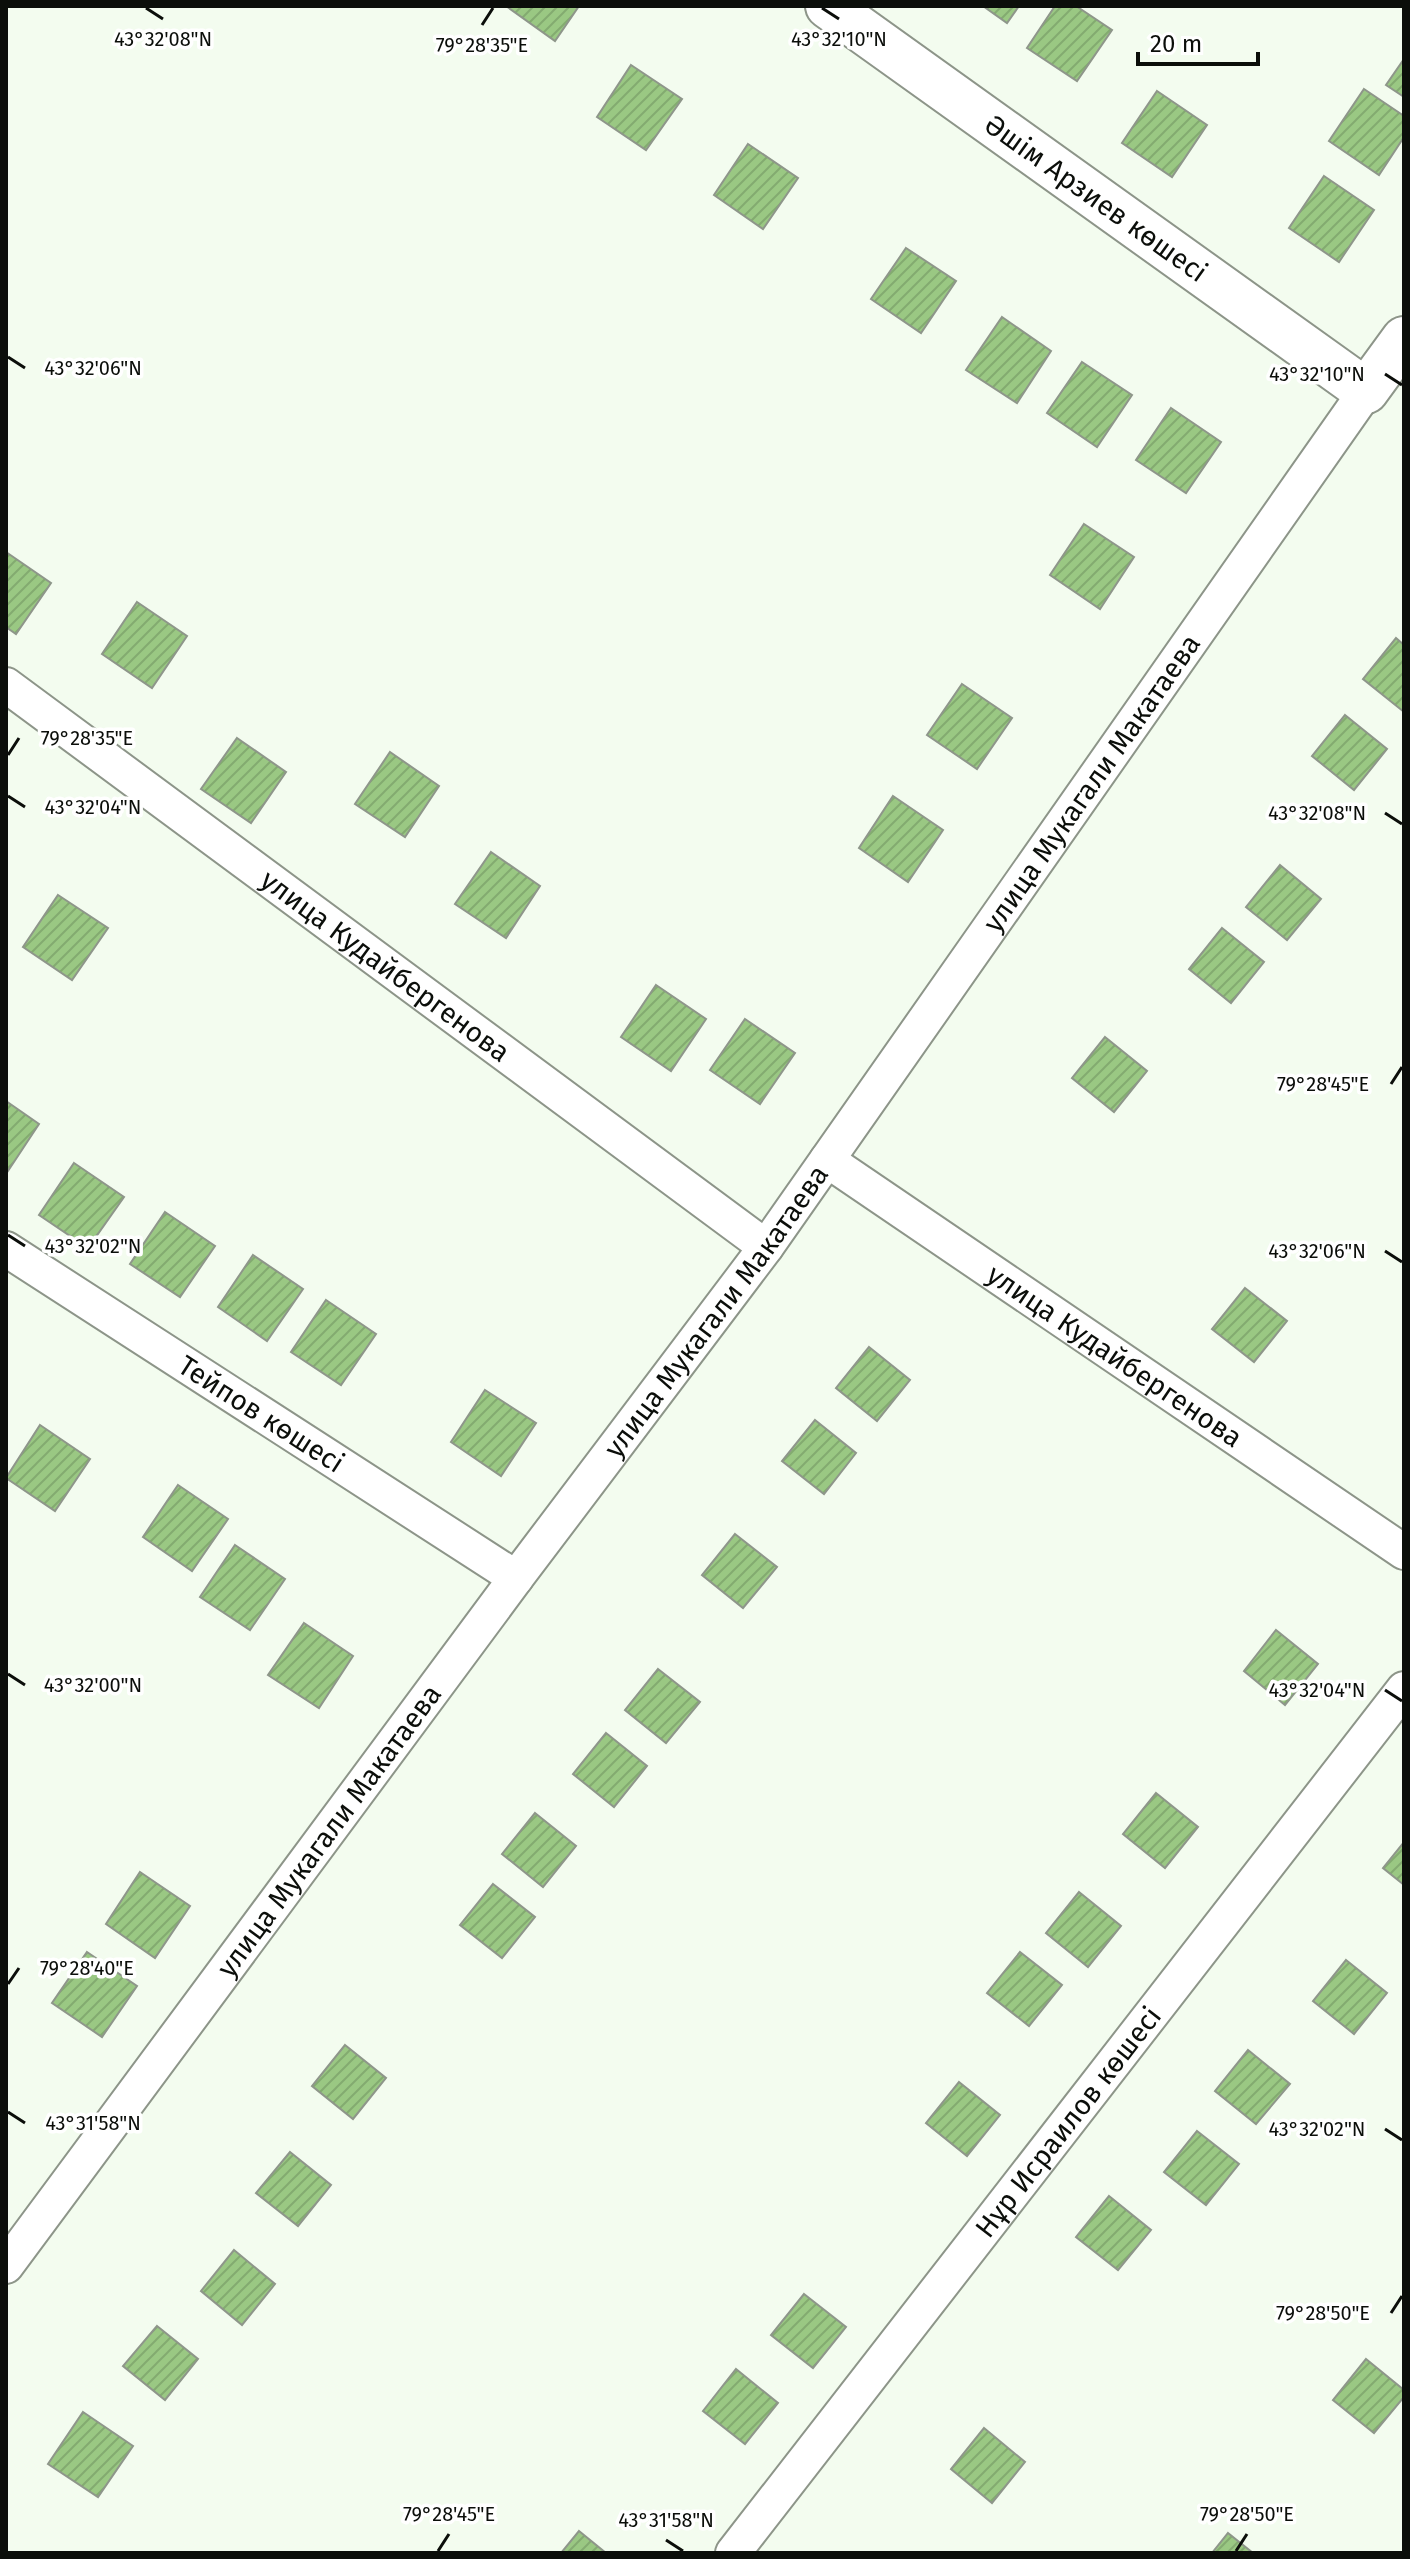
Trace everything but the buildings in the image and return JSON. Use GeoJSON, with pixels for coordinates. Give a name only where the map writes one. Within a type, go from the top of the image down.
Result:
{"type":"FeatureCollection","features":[{"type":"Feature","properties":{"kind":"street","name":"Әшім Арзиев көшесі"},"geometry":{"type":"LineString","coordinates":[[828,6],[1366,391]]}},
{"type":"Feature","properties":{"kind":"street","name":"улица Мукагали Макатаева"},"geometry":{"type":"LineString","coordinates":[[6,2266],[516,1578],[766,1247],[1404,339]]}},
{"type":"Feature","properties":{"kind":"street","name":"улица Кудайбергенова"},"geometry":{"type":"LineString","coordinates":[[6,685],[766,1247]]}},
{"type":"Feature","properties":{"kind":"street","name":"улица Кудайбергенова"},"geometry":{"type":"LineString","coordinates":[[827,1160],[1404,1552]]}},
{"type":"Feature","properties":{"kind":"street","name":"Тейпов көшесі"},"geometry":{"type":"LineString","coordinates":[[6,1249],[516,1578]]}},
{"type":"Feature","properties":{"kind":"street","name":"Нұр Исраилов көшесі"},"geometry":{"type":"LineString","coordinates":[[733,2553],[1404,1689]]}}]}
